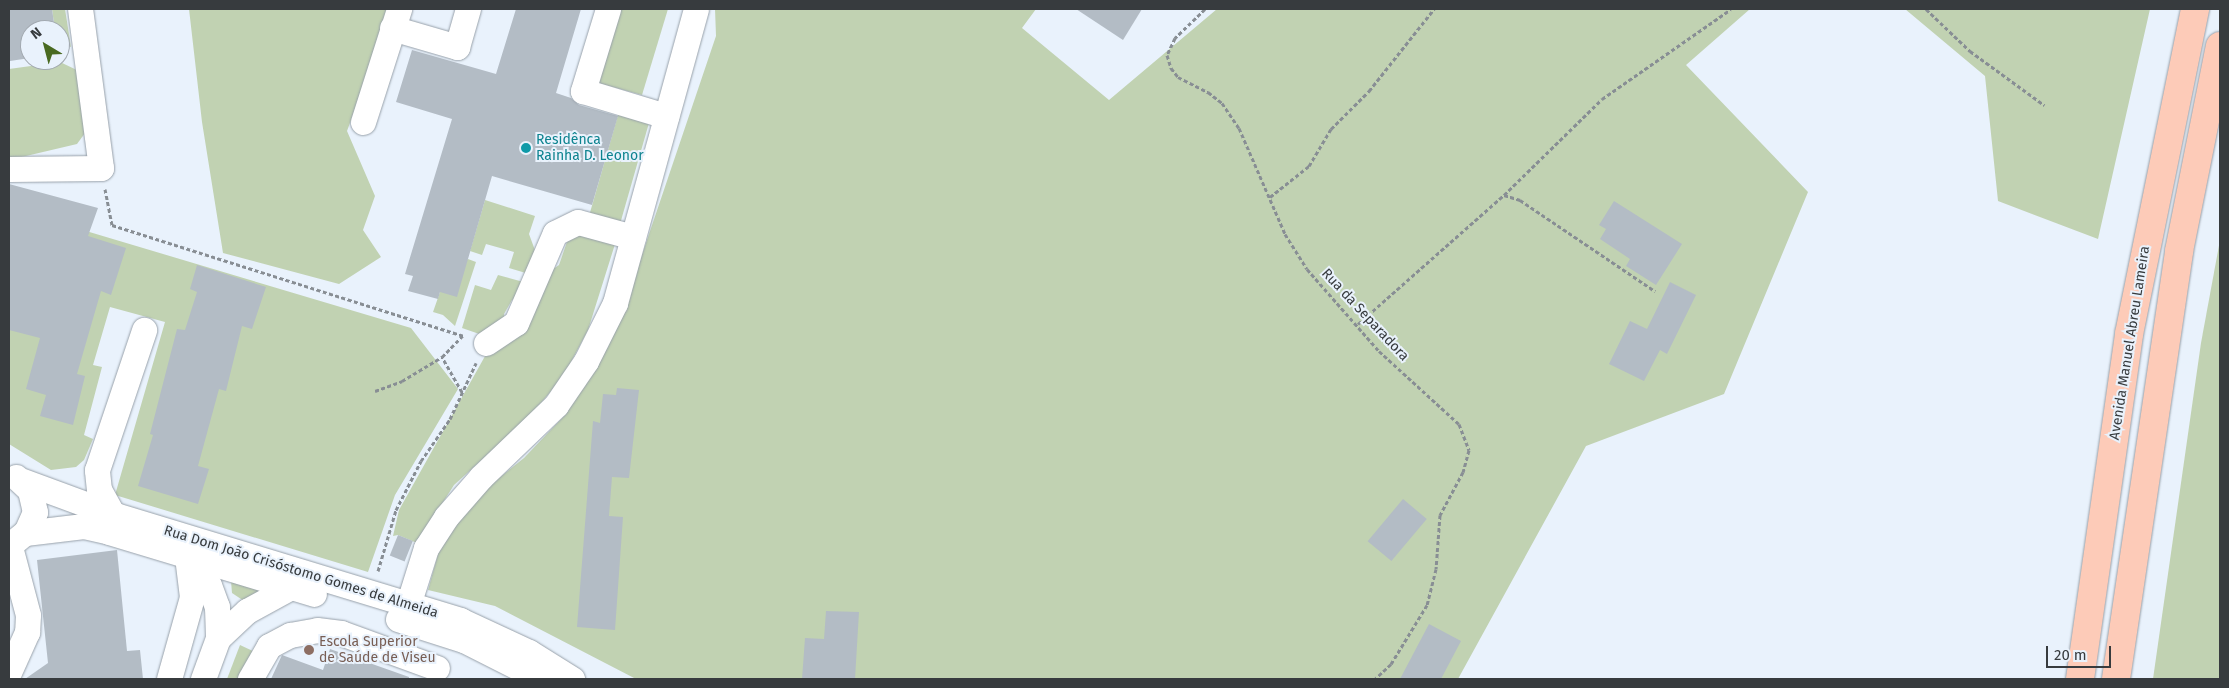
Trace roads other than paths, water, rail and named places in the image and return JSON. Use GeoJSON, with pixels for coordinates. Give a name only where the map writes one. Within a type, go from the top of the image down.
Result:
{"type":"FeatureCollection","features":[{"type":"Feature","properties":{"kind":"main road","name":"Avenida Manuel Abreu Lameira"},"geometry":{"type":"LineString","coordinates":[[2080,679],[2129,334],[2195,9]]}},
{"type":"Feature","properties":{"kind":"main road"},"geometry":{"type":"LineString","coordinates":[[2116,679],[2179,251],[2220,46]]}},
{"type":"Feature","properties":{"kind":"street"},"geometry":{"type":"LineString","coordinates":[[9,169],[101,168],[80,9]]}},
{"type":"Feature","properties":{"kind":"street"},"geometry":{"type":"LineString","coordinates":[[363,122],[396,19],[457,47],[468,9]]}},
{"type":"Feature","properties":{"kind":"street"},"geometry":{"type":"LineString","coordinates":[[608,9],[583,91],[666,116]]}},
{"type":"Feature","properties":{"kind":"street"},"geometry":{"type":"LineString","coordinates":[[408,605],[426,548],[446,517],[481,477],[556,405],[586,361],[614,303],[696,9]]}},
{"type":"Feature","properties":{"kind":"street"},"geometry":{"type":"LineString","coordinates":[[486,343],[516,323],[555,233],[578,222],[633,237]]}},
{"type":"Feature","properties":{"kind":"street"},"geometry":{"type":"LineString","coordinates":[[112,513],[99,490],[97,470],[144,330]]}},
{"type":"Feature","properties":{"kind":"street"},"geometry":{"type":"LineString","coordinates":[[54,491],[79,483],[97,470]]}},
{"type":"Feature","properties":{"kind":"street","name":"Rua Dom João Crisóstomo Gomes de Almeida"},"geometry":{"type":"LineString","coordinates":[[14,475],[112,513],[460,620],[494,634],[529,652],[572,679]]}},
{"type":"Feature","properties":{"kind":"street","name":"Rua Dom João Crisóstomo Gomes de Almeida"},"geometry":{"type":"LineString","coordinates":[[14,475],[34,500],[35,512],[14,540]]}},
{"type":"Feature","properties":{"kind":"street","name":"Rua Dom João Crisóstomo Gomes de Almeida"},"geometry":{"type":"LineString","coordinates":[[14,540],[84,526],[450,636],[499,656],[541,679]]}},
{"type":"Feature","properties":{"kind":"street"},"geometry":{"type":"LineString","coordinates":[[9,672],[27,632],[28,615],[14,540]]}},
{"type":"Feature","properties":{"kind":"street"},"geometry":{"type":"LineString","coordinates":[[186,556],[214,595],[218,638],[204,679]]}},
{"type":"Feature","properties":{"kind":"street"},"geometry":{"type":"LineString","coordinates":[[169,679],[192,597],[186,556]]}},
{"type":"Feature","properties":{"kind":"street"},"geometry":{"type":"LineString","coordinates":[[218,638],[247,611],[291,587]]}},
{"type":"Feature","properties":{"kind":"street"},"geometry":{"type":"LineString","coordinates":[[250,679],[269,646],[290,635],[317,630],[341,633],[435,674],[450,636]]}},
{"type":"Feature","properties":{"kind":"place","name":"Residênca Rainha D. Leonor"},"geometry":{"type":"Point","coordinates":[526,148]}},
{"type":"Feature","properties":{"kind":"place","name":"Escola Superior de Saúde de Viseu"},"geometry":{"type":"Point","coordinates":[309,650]}}]}
